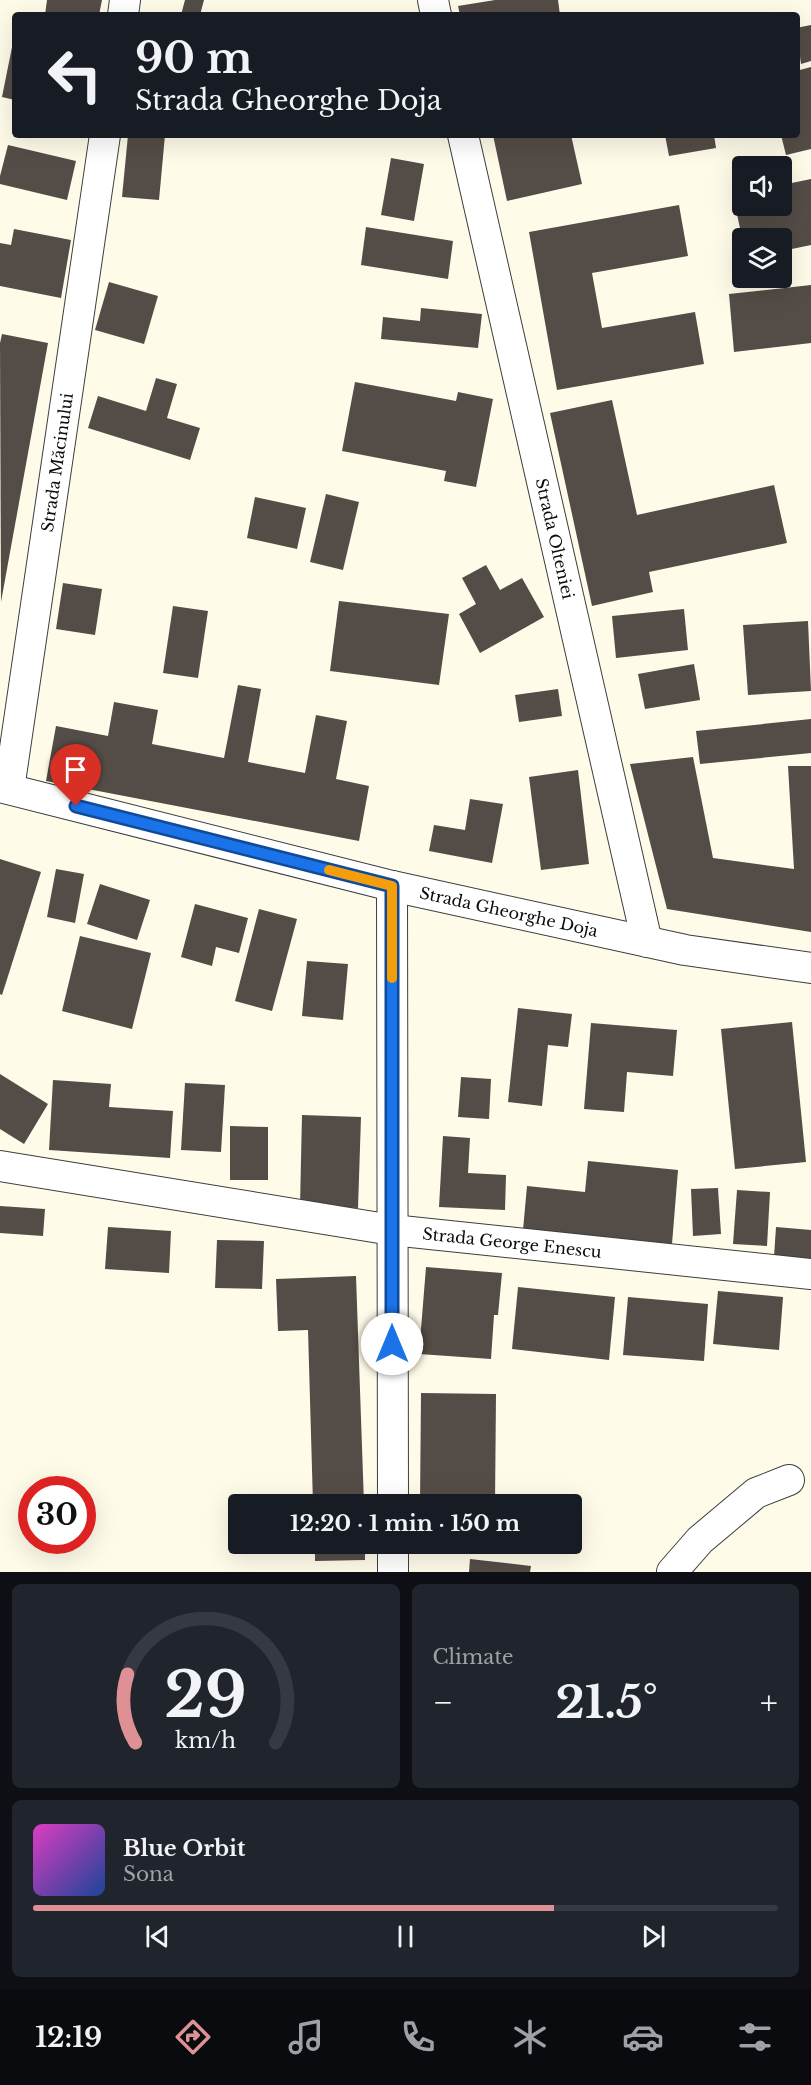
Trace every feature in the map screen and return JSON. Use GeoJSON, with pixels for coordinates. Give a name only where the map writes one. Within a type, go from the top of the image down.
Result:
{"type":"FeatureCollection","features":[{"type":"Feature","properties":{"kind":"street","name":"Strada Măcinului"},"geometry":{"type":"LineString","coordinates":[[4,788],[105,138]]}},
{"type":"Feature","properties":{"kind":"street","name":"Strada Olteniei"},"geometry":{"type":"LineString","coordinates":[[464,138],[646,942]]}},
{"type":"Feature","properties":{"kind":"street","name":"Strada Gheorghe Doja"},"geometry":{"type":"LineString","coordinates":[[4,788],[392,886],[685,950],[811,968]]}},
{"type":"Feature","properties":{"kind":"street"},"geometry":{"type":"LineString","coordinates":[[392,886],[393,1494]]}},
{"type":"Feature","properties":{"kind":"street","name":"Strada George Enescu"},"geometry":{"type":"LineString","coordinates":[[0,1166],[392,1230],[811,1274]]}},
{"type":"Feature","properties":{"kind":"street"},"geometry":{"type":"LineString","coordinates":[[672,1572],[700,1540],[756,1493],[789,1480]]}},
{"type":"Feature","properties":{"kind":"street"},"geometry":{"type":"LineString","coordinates":[[393,1554],[393,1572]]}},
{"type":"Feature","properties":{"kind":"building"},"geometry":{"type":"Polygon","coordinates":[[[47,0],[102,0],[100,12],[45,12],[47,0]]]}},
{"type":"Feature","properties":{"kind":"building"},"geometry":{"type":"Polygon","coordinates":[[[185,0],[204,0],[201,12],[182,12],[185,0]]]}},
{"type":"Feature","properties":{"kind":"building"},"geometry":{"type":"Polygon","coordinates":[[[495,0],[558,0],[560,12],[459,12],[458,6],[495,0]]]}},
{"type":"Feature","properties":{"kind":"building"},"geometry":{"type":"Polygon","coordinates":[[[811,25],[811,61],[801,64],[800,57],[800,27],[811,25]]]}},
{"type":"Feature","properties":{"kind":"building"},"geometry":{"type":"Polygon","coordinates":[[[12,47],[12,99],[2,97],[12,47]]]}},
{"type":"Feature","properties":{"kind":"building"},"geometry":{"type":"Polygon","coordinates":[[[811,67],[811,149],[786,155],[782,138],[800,138],[800,70],[811,67]]]}},
{"type":"Feature","properties":{"kind":"building"},"geometry":{"type":"Polygon","coordinates":[[[128,138],[165,138],[159,200],[122,197],[128,138]]]}},
{"type":"Feature","properties":{"kind":"building"},"geometry":{"type":"Polygon","coordinates":[[[494,138],[572,138],[582,184],[507,201],[494,138]]]}},
{"type":"Feature","properties":{"kind":"building"},"geometry":{"type":"Polygon","coordinates":[[[666,138],[714,138],[716,148],[669,156],[666,138]]]}},
{"type":"Feature","properties":{"kind":"building"},"geometry":{"type":"Polygon","coordinates":[[[8,145],[76,161],[67,200],[0,184],[8,145]]]}},
{"type":"Feature","properties":{"kind":"building"},"geometry":{"type":"Polygon","coordinates":[[[391,158],[424,164],[414,221],[381,215],[391,158]]]}},
{"type":"Feature","properties":{"kind":"building"},"geometry":{"type":"Polygon","coordinates":[[[811,179],[811,245],[792,249],[792,228],[740,228],[737,216],[792,216],[792,183],[811,179]]]}},
{"type":"Feature","properties":{"kind":"building"},"geometry":{"type":"Polygon","coordinates":[[[679,205],[688,256],[592,273],[602,328],[695,312],[704,364],[557,390],[529,232],[679,205]]]}},
{"type":"Feature","properties":{"kind":"building"},"geometry":{"type":"Polygon","coordinates":[[[366,227],[453,241],[448,279],[361,265],[366,227]]]}},
{"type":"Feature","properties":{"kind":"building"},"geometry":{"type":"Polygon","coordinates":[[[14,229],[71,240],[61,298],[0,286],[0,243],[11,245],[14,229]]]}},
{"type":"Feature","properties":{"kind":"building"},"geometry":{"type":"Polygon","coordinates":[[[109,282],[158,296],[144,344],[95,330],[109,282]]]}},
{"type":"Feature","properties":{"kind":"building"},"geometry":{"type":"Polygon","coordinates":[[[811,285],[811,343],[734,352],[729,294],[811,285]]]}},
{"type":"Feature","properties":{"kind":"building"},"geometry":{"type":"Polygon","coordinates":[[[421,308],[482,314],[478,348],[381,339],[383,317],[420,321],[421,308]]]}},
{"type":"Feature","properties":{"kind":"building"},"geometry":{"type":"Polygon","coordinates":[[[2,334],[48,343],[1,602],[0,343],[2,334]]]}},
{"type":"Feature","properties":{"kind":"building"},"geometry":{"type":"Polygon","coordinates":[[[156,378],[177,384],[167,418],[200,428],[190,460],[88,428],[98,396],[146,411],[156,378]]]}},
{"type":"Feature","properties":{"kind":"building"},"geometry":{"type":"Polygon","coordinates":[[[355,382],[456,401],[458,392],[493,399],[476,487],[444,481],[446,471],[342,451],[355,382]]]}},
{"type":"Feature","properties":{"kind":"building"},"geometry":{"type":"Polygon","coordinates":[[[612,400],[637,515],[774,485],[787,543],[649,572],[653,592],[592,606],[550,413],[612,400]]]}},
{"type":"Feature","properties":{"kind":"building"},"geometry":{"type":"Polygon","coordinates":[[[326,494],[359,502],[343,570],[310,562],[326,494]]]}},
{"type":"Feature","properties":{"kind":"building"},"geometry":{"type":"Polygon","coordinates":[[[255,497],[306,508],[297,549],[247,538],[255,497]]]}},
{"type":"Feature","properties":{"kind":"building"},"geometry":{"type":"Polygon","coordinates":[[[486,565],[500,590],[522,578],[544,617],[480,653],[459,614],[476,604],[462,578],[486,565]]]}},
{"type":"Feature","properties":{"kind":"building"},"geometry":{"type":"Polygon","coordinates":[[[63,583],[102,589],[95,635],[56,629],[63,583]]]}},
{"type":"Feature","properties":{"kind":"building"},"geometry":{"type":"Polygon","coordinates":[[[339,601],[449,614],[439,685],[330,671],[339,601]]]}},
{"type":"Feature","properties":{"kind":"building"},"geometry":{"type":"Polygon","coordinates":[[[173,606],[208,611],[198,678],[163,673],[173,606]]]}},
{"type":"Feature","properties":{"kind":"building"},"geometry":{"type":"Polygon","coordinates":[[[684,609],[688,650],[616,658],[612,616],[684,609]]]}},
{"type":"Feature","properties":{"kind":"building"},"geometry":{"type":"Polygon","coordinates":[[[808,621],[811,691],[748,695],[743,625],[808,621]]]}},
{"type":"Feature","properties":{"kind":"building"},"geometry":{"type":"Polygon","coordinates":[[[694,664],[700,700],[645,709],[638,674],[694,664]]]}},
{"type":"Feature","properties":{"kind":"building"},"geometry":{"type":"Polygon","coordinates":[[[238,685],[261,689],[248,762],[305,773],[316,715],[347,721],[336,779],[369,786],[359,841],[46,781],[56,726],[108,736],[114,702],[158,710],[152,744],[224,758],[238,685]]]}},
{"type":"Feature","properties":{"kind":"building"},"geometry":{"type":"Polygon","coordinates":[[[558,689],[562,716],[519,722],[515,695],[558,689]]]}},
{"type":"Feature","properties":{"kind":"building"},"geometry":{"type":"Polygon","coordinates":[[[811,719],[811,753],[700,764],[696,731],[811,719]]]}},
{"type":"Feature","properties":{"kind":"building"},"geometry":{"type":"Polygon","coordinates":[[[693,757],[713,858],[794,869],[788,766],[811,766],[811,932],[667,909],[630,764],[693,757]]]}},
{"type":"Feature","properties":{"kind":"building"},"geometry":{"type":"Polygon","coordinates":[[[578,770],[589,864],[541,870],[529,777],[578,770]]]}},
{"type":"Feature","properties":{"kind":"building"},"geometry":{"type":"Polygon","coordinates":[[[470,799],[503,804],[492,863],[429,851],[434,825],[465,830],[470,799]]]}},
{"type":"Feature","properties":{"kind":"building"},"geometry":{"type":"Polygon","coordinates":[[[0,859],[41,872],[2,995],[0,994],[0,859]]]}},
{"type":"Feature","properties":{"kind":"building"},"geometry":{"type":"Polygon","coordinates":[[[56,869],[84,874],[75,923],[47,917],[56,869]]]}},
{"type":"Feature","properties":{"kind":"building"},"geometry":{"type":"Polygon","coordinates":[[[100,884],[150,900],[137,940],[87,924],[100,884]]]}},
{"type":"Feature","properties":{"kind":"building"},"geometry":{"type":"Polygon","coordinates":[[[195,904],[248,918],[239,953],[216,947],[212,966],[181,957],[195,904]]]}},
{"type":"Feature","properties":{"kind":"building"},"geometry":{"type":"Polygon","coordinates":[[[259,909],[297,919],[272,1011],[235,1001],[259,909]]]}},
{"type":"Feature","properties":{"kind":"building"},"geometry":{"type":"Polygon","coordinates":[[[80,936],[151,953],[132,1029],[62,1011],[80,936]]]}},
{"type":"Feature","properties":{"kind":"building"},"geometry":{"type":"Polygon","coordinates":[[[307,961],[348,964],[343,1020],[302,1016],[307,961]]]}},
{"type":"Feature","properties":{"kind":"building"},"geometry":{"type":"Polygon","coordinates":[[[518,1008],[572,1014],[568,1047],[548,1045],[542,1106],[508,1102],[518,1008]]]}},
{"type":"Feature","properties":{"kind":"building"},"geometry":{"type":"Polygon","coordinates":[[[792,1022],[806,1162],[735,1169],[721,1029],[792,1022]]]}},
{"type":"Feature","properties":{"kind":"building"},"geometry":{"type":"Polygon","coordinates":[[[591,1023],[677,1030],[673,1076],[627,1072],[624,1112],[584,1109],[591,1023]]]}},
{"type":"Feature","properties":{"kind":"building"},"geometry":{"type":"Polygon","coordinates":[[[0,1074],[48,1104],[24,1144],[0,1129],[0,1074]]]}},
{"type":"Feature","properties":{"kind":"building"},"geometry":{"type":"Polygon","coordinates":[[[461,1077],[491,1079],[489,1119],[458,1117],[461,1077]]]}},
{"type":"Feature","properties":{"kind":"building"},"geometry":{"type":"Polygon","coordinates":[[[53,1080],[111,1084],[109,1107],[173,1111],[170,1158],[49,1150],[53,1080]]]}},
{"type":"Feature","properties":{"kind":"building"},"geometry":{"type":"Polygon","coordinates":[[[185,1083],[225,1085],[221,1152],[181,1150],[185,1083]]]}},
{"type":"Feature","properties":{"kind":"building"},"geometry":{"type":"Polygon","coordinates":[[[302,1115],[361,1117],[358,1208],[300,1206],[302,1115]]]}},
{"type":"Feature","properties":{"kind":"building"},"geometry":{"type":"Polygon","coordinates":[[[230,1126],[268,1127],[268,1180],[230,1180],[230,1126]]]}},
{"type":"Feature","properties":{"kind":"building"},"geometry":{"type":"Polygon","coordinates":[[[443,1136],[470,1138],[468,1173],[506,1175],[505,1210],[439,1207],[443,1136]]]}},
{"type":"Feature","properties":{"kind":"building"},"geometry":{"type":"Polygon","coordinates":[[[588,1161],[678,1170],[672,1244],[523,1230],[527,1186],[585,1192],[588,1161]]]}},
{"type":"Feature","properties":{"kind":"building"},"geometry":{"type":"Polygon","coordinates":[[[718,1188],[721,1234],[693,1236],[691,1189],[718,1188]]]}},
{"type":"Feature","properties":{"kind":"building"},"geometry":{"type":"Polygon","coordinates":[[[737,1190],[770,1192],[767,1246],[733,1244],[737,1190]]]}},
{"type":"Feature","properties":{"kind":"building"},"geometry":{"type":"Polygon","coordinates":[[[0,1206],[45,1209],[43,1236],[0,1233],[0,1206]]]}},
{"type":"Feature","properties":{"kind":"building"},"geometry":{"type":"Polygon","coordinates":[[[108,1227],[171,1231],[169,1273],[105,1269],[108,1227]]]}},
{"type":"Feature","properties":{"kind":"building"},"geometry":{"type":"Polygon","coordinates":[[[776,1227],[811,1230],[811,1260],[774,1257],[776,1227]]]}},
{"type":"Feature","properties":{"kind":"building"},"geometry":{"type":"Polygon","coordinates":[[[217,1240],[264,1241],[262,1289],[215,1288],[217,1240]]]}},
{"type":"Feature","properties":{"kind":"building"},"geometry":{"type":"Polygon","coordinates":[[[426,1267],[502,1273],[498,1315],[494,1315],[491,1359],[419,1354],[426,1267]]]}},
{"type":"Feature","properties":{"kind":"building"},"geometry":{"type":"Polygon","coordinates":[[[356,1276],[364,1494],[313,1494],[308,1330],[278,1331],[276,1279],[356,1276]]]}},
{"type":"Feature","properties":{"kind":"building"},"geometry":{"type":"Polygon","coordinates":[[[518,1287],[615,1297],[609,1360],[512,1349],[518,1287]]]}},
{"type":"Feature","properties":{"kind":"building"},"geometry":{"type":"Polygon","coordinates":[[[718,1291],[783,1297],[779,1350],[713,1344],[718,1291]]]}},
{"type":"Feature","properties":{"kind":"building"},"geometry":{"type":"Polygon","coordinates":[[[628,1297],[708,1304],[704,1361],[623,1355],[628,1297]]]}},
{"type":"Feature","properties":{"kind":"building"},"geometry":{"type":"Polygon","coordinates":[[[421,1393],[496,1394],[495,1494],[420,1494],[421,1393]]]}},
{"type":"Feature","properties":{"kind":"building"},"geometry":{"type":"Polygon","coordinates":[[[315,1554],[365,1554],[365,1560],[315,1561],[315,1554]]]}},
{"type":"Feature","properties":{"kind":"building"},"geometry":{"type":"Polygon","coordinates":[[[470,1559],[531,1566],[530,1572],[469,1572],[470,1559]]]}},
{"type":"Feature","properties":{"kind":"slow traffic"},"geometry":{"type":"LineString","coordinates":[[329,870],[392,886],[392,978]]}},
{"type":"Feature","properties":{"kind":"route"},"geometry":{"type":"LineString","coordinates":[[76,806],[392,886],[392,1344]]}}]}
